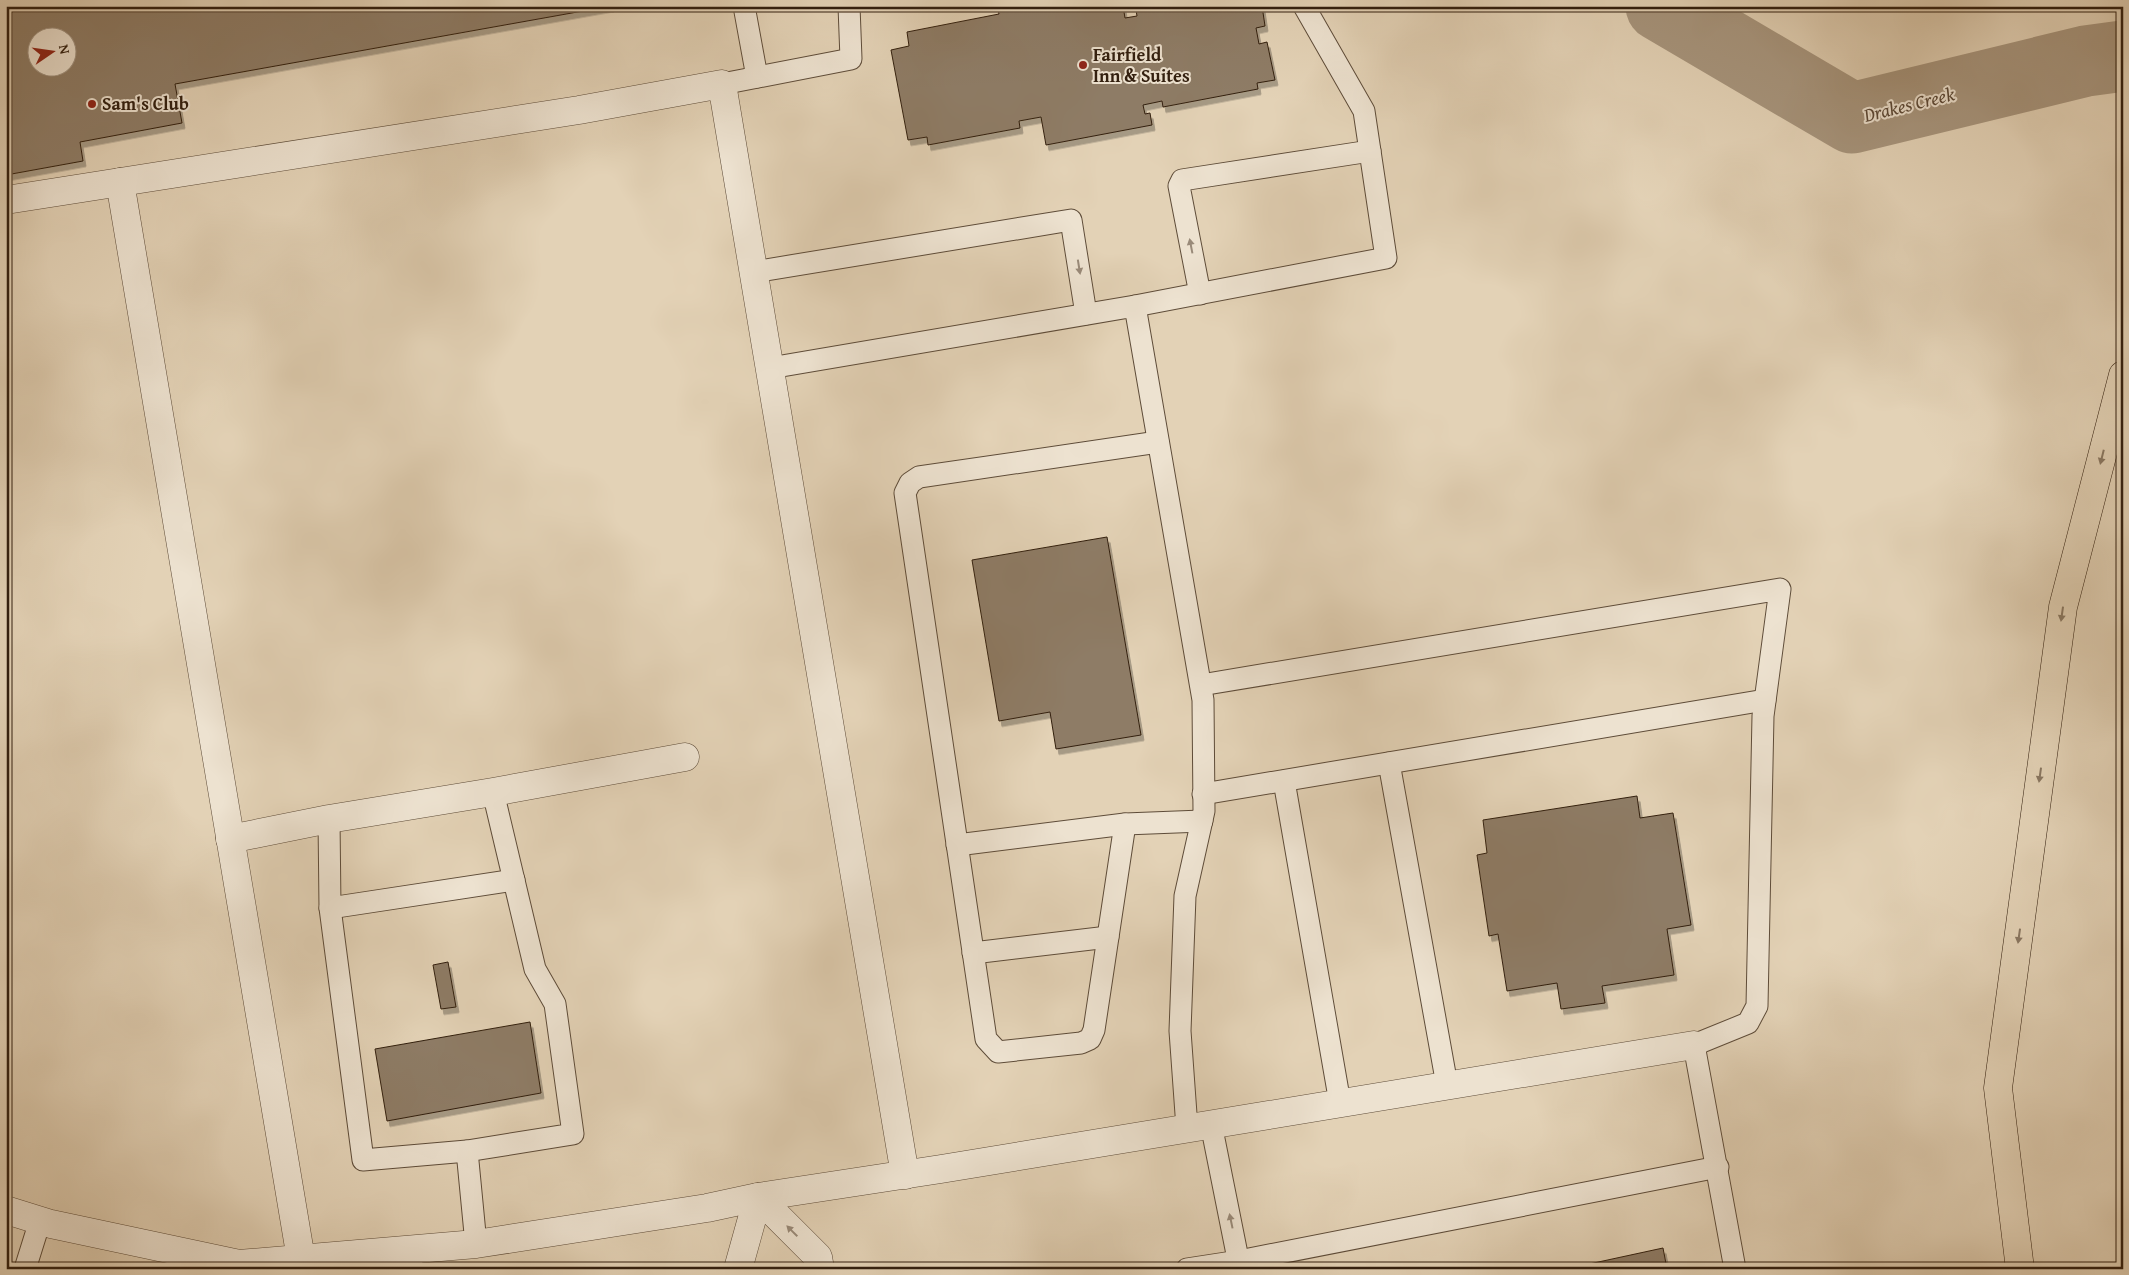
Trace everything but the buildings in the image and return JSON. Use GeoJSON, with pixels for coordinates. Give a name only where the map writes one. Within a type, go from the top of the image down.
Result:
{"type":"FeatureCollection","features":[{"type":"Feature","properties":{"kind":"highway"},"geometry":{"type":"LineString","coordinates":[[2020,1269],[1998,1088],[2063,606],[2123,376]]}},
{"type":"Feature","properties":{"kind":"street"},"geometry":{"type":"LineString","coordinates":[[6,200],[579,110],[722,84],[905,1175]]}},
{"type":"Feature","properties":{"kind":"street"},"geometry":{"type":"LineString","coordinates":[[120,182],[301,1259]]}},
{"type":"Feature","properties":{"kind":"street"},"geometry":{"type":"LineString","coordinates":[[230,839],[329,819],[685,758]]}},
{"type":"Feature","properties":{"kind":"street"},"geometry":{"type":"LineString","coordinates":[[6,1210],[40,1221],[238,1264],[301,1259],[412,1259],[476,1244],[707,1208],[758,1197],[905,1175],[1694,1045]]}},
{"type":"Feature","properties":{"kind":"street"},"geometry":{"type":"LineString","coordinates":[[738,1269],[758,1197]]}},
{"type":"Feature","properties":{"kind":"street"},"geometry":{"type":"LineString","coordinates":[[758,1197],[818,1257],[820,1269]]}},
{"type":"Feature","properties":{"kind":"lane"},"geometry":{"type":"LineString","coordinates":[[744,6],[758,77]]}},
{"type":"Feature","properties":{"kind":"lane"},"geometry":{"type":"LineString","coordinates":[[722,84],[851,59],[849,6]]}},
{"type":"Feature","properties":{"kind":"lane"},"geometry":{"type":"LineString","coordinates":[[770,368],[1135,306],[1386,258],[1364,111],[1304,6]]}},
{"type":"Feature","properties":{"kind":"lane"},"geometry":{"type":"LineString","coordinates":[[1200,294],[1178,186],[1182,180],[1370,151]]}},
{"type":"Feature","properties":{"kind":"lane"},"geometry":{"type":"LineString","coordinates":[[754,272],[1071,220],[1086,314]]}},
{"type":"Feature","properties":{"kind":"lane"},"geometry":{"type":"LineString","coordinates":[[1135,306],[1203,700],[1204,811],[1185,896],[1180,1031],[1199,1126],[1240,1265]]}},
{"type":"Feature","properties":{"kind":"lane"},"geometry":{"type":"LineString","coordinates":[[1125,824],[1094,1030],[1090,1039],[1081,1044],[998,1052],[986,1039],[904,493],[910,483],[919,477],[1158,442]]}},
{"type":"Feature","properties":{"kind":"lane"},"geometry":{"type":"LineString","coordinates":[[1200,685],[1780,589],[1762,716],[1757,1006],[1748,1024],[1694,1045],[1718,1167],[1735,1269]]}},
{"type":"Feature","properties":{"kind":"lane"},"geometry":{"type":"LineString","coordinates":[[1203,794],[1765,700]]}},
{"type":"Feature","properties":{"kind":"lane"},"geometry":{"type":"LineString","coordinates":[[1389,763],[1447,1085]]}},
{"type":"Feature","properties":{"kind":"lane"},"geometry":{"type":"LineString","coordinates":[[1284,781],[1340,1103]]}},
{"type":"Feature","properties":{"kind":"lane"},"geometry":{"type":"LineString","coordinates":[[329,819],[330,908],[363,1160],[467,1150],[573,1134],[555,1004],[535,969],[493,792]]}},
{"type":"Feature","properties":{"kind":"lane"},"geometry":{"type":"LineString","coordinates":[[957,845],[1125,824],[1202,821]]}},
{"type":"Feature","properties":{"kind":"lane"},"geometry":{"type":"LineString","coordinates":[[330,908],[514,880]]}},
{"type":"Feature","properties":{"kind":"lane"},"geometry":{"type":"LineString","coordinates":[[973,953],[1108,937]]}},
{"type":"Feature","properties":{"kind":"lane"},"geometry":{"type":"LineString","coordinates":[[467,1150],[476,1244]]}},
{"type":"Feature","properties":{"kind":"lane"},"geometry":{"type":"LineString","coordinates":[[1187,1269],[1240,1265],[1718,1167]]}},
{"type":"Feature","properties":{"kind":"lane"},"geometry":{"type":"LineString","coordinates":[[25,1269],[40,1221]]}},
{"type":"Feature","properties":{"kind":"waterway","name":"Drakes Creek"},"geometry":{"type":"LineString","coordinates":[[1661,6],[1852,118],[2086,61],[2123,56]]}},
{"type":"Feature","properties":{"kind":"place","name":"Fairfield Inn & Suites"},"geometry":{"type":"Point","coordinates":[1083,65]}},
{"type":"Feature","properties":{"kind":"place","name":"Sam's Club"},"geometry":{"type":"Point","coordinates":[92,104]}}]}
